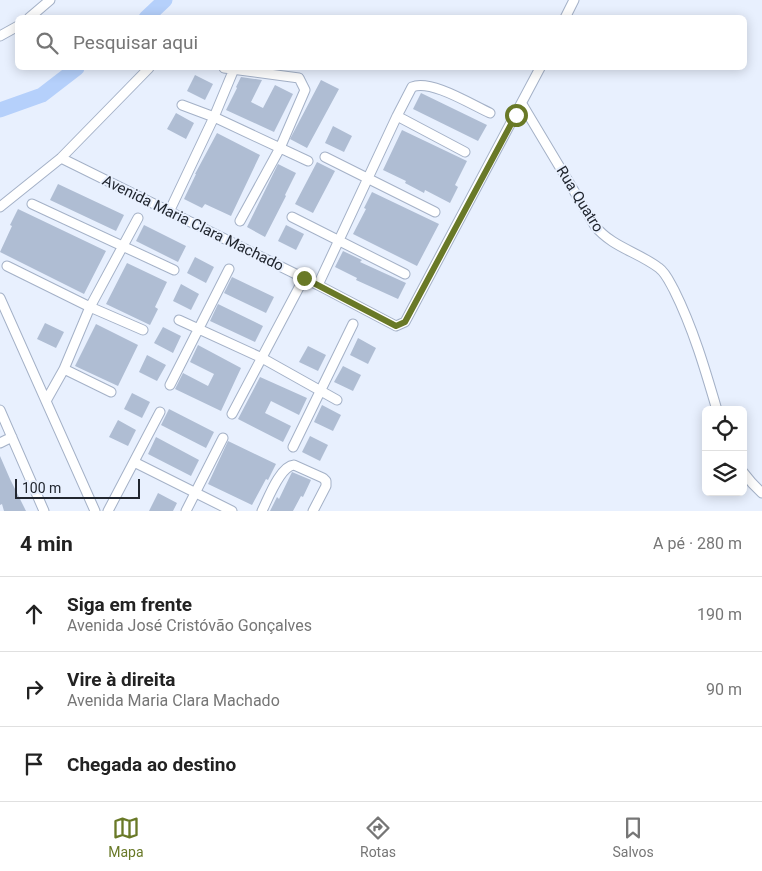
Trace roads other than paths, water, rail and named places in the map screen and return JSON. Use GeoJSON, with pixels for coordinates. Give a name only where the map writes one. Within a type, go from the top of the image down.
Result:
{"type":"FeatureCollection","features":[{"type":"Feature","properties":{"kind":"street"},"geometry":{"type":"LineString","coordinates":[[32,15],[50,0]]}},
{"type":"Feature","properties":{"kind":"street"},"geometry":{"type":"LineString","coordinates":[[566,15],[574,0]]}},
{"type":"Feature","properties":{"kind":"street"},"geometry":{"type":"LineString","coordinates":[[0,36],[15,28]]}},
{"type":"Feature","properties":{"kind":"street"},"geometry":{"type":"LineString","coordinates":[[0,207],[61,158],[147,70]]}},
{"type":"Feature","properties":{"kind":"street"},"geometry":{"type":"LineString","coordinates":[[169,212],[214,117],[234,70]]}},
{"type":"Feature","properties":{"kind":"street"},"geometry":{"type":"LineString","coordinates":[[240,220],[280,148],[305,90],[298,78],[241,70]]}},
{"type":"Feature","properties":{"kind":"street"},"geometry":{"type":"LineString","coordinates":[[522,104],[539,70]]}},
{"type":"Feature","properties":{"kind":"street"},"geometry":{"type":"LineString","coordinates":[[318,285],[412,87],[417,85],[438,89],[490,113]]}},
{"type":"Feature","properties":{"kind":"street","name":"Avenida Maria Clara Machado"},"geometry":{"type":"LineString","coordinates":[[61,158],[318,285],[396,326],[405,322],[522,104]]}},
{"type":"Feature","properties":{"kind":"street","name":"Rua Quatro"},"geometry":{"type":"LineString","coordinates":[[522,104],[595,226],[609,240],[661,269],[668,279],[683,310],[703,362],[716,406]]}},
{"type":"Feature","properties":{"kind":"street"},"geometry":{"type":"LineString","coordinates":[[182,105],[214,117],[308,161]]}},
{"type":"Feature","properties":{"kind":"street"},"geometry":{"type":"LineString","coordinates":[[397,116],[465,152]]}},
{"type":"Feature","properties":{"kind":"street"},"geometry":{"type":"LineString","coordinates":[[325,157],[435,212]]}},
{"type":"Feature","properties":{"kind":"street"},"geometry":{"type":"LineString","coordinates":[[32,204],[174,270]]}},
{"type":"Feature","properties":{"kind":"street"},"geometry":{"type":"LineString","coordinates":[[292,217],[405,274]]}},
{"type":"Feature","properties":{"kind":"street"},"geometry":{"type":"LineString","coordinates":[[46,402],[64,369],[90,307],[138,218]]}},
{"type":"Feature","properties":{"kind":"street"},"geometry":{"type":"LineString","coordinates":[[8,266],[90,307],[143,330]]}},
{"type":"Feature","properties":{"kind":"street"},"geometry":{"type":"LineString","coordinates":[[170,385],[229,269]]}},
{"type":"Feature","properties":{"kind":"street"},"geometry":{"type":"LineString","coordinates":[[232,414],[304,278]]}},
{"type":"Feature","properties":{"kind":"street"},"geometry":{"type":"LineString","coordinates":[[0,298],[95,511]]}},
{"type":"Feature","properties":{"kind":"street"},"geometry":{"type":"LineString","coordinates":[[179,320],[262,358],[337,400]]}},
{"type":"Feature","properties":{"kind":"street"},"geometry":{"type":"LineString","coordinates":[[293,447],[353,324]]}},
{"type":"Feature","properties":{"kind":"street"},"geometry":{"type":"LineString","coordinates":[[64,369],[111,392]]}},
{"type":"Feature","properties":{"kind":"street"},"geometry":{"type":"LineString","coordinates":[[0,410],[44,511]]}},
{"type":"Feature","properties":{"kind":"street"},"geometry":{"type":"LineString","coordinates":[[108,511],[160,412]]}},
{"type":"Feature","properties":{"kind":"street"},"geometry":{"type":"LineString","coordinates":[[0,443],[12,437]]}},
{"type":"Feature","properties":{"kind":"street"},"geometry":{"type":"LineString","coordinates":[[186,511],[223,438]]}},
{"type":"Feature","properties":{"kind":"street"},"geometry":{"type":"LineString","coordinates":[[134,462],[232,511]]}},
{"type":"Feature","properties":{"kind":"street"},"geometry":{"type":"LineString","coordinates":[[262,511],[283,471],[289,465],[294,465],[326,481],[326,486],[313,511]]}},
{"type":"Feature","properties":{"kind":"street"},"geometry":{"type":"LineString","coordinates":[[747,476],[762,493]]}},
{"type":"Feature","properties":{"kind":"waterway"},"geometry":{"type":"LineString","coordinates":[[149,15],[165,0]]}},
{"type":"Feature","properties":{"kind":"waterway"},"geometry":{"type":"LineString","coordinates":[[0,110],[42,95],[74,70]]}}]}
